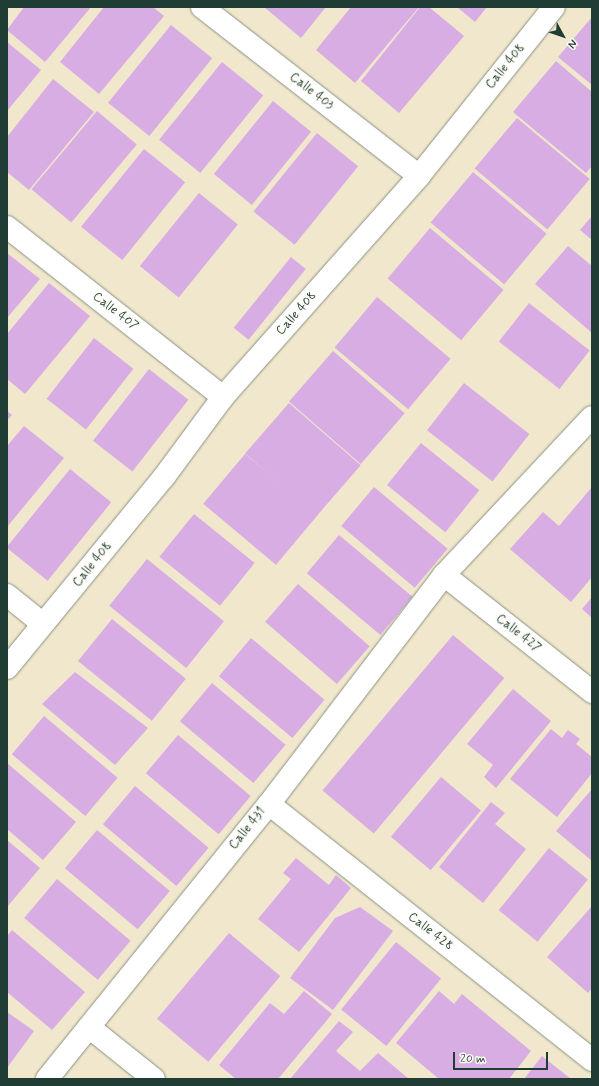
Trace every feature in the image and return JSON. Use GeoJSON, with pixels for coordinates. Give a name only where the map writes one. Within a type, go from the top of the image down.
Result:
{"type":"FeatureCollection","features":[{"type":"Feature","properties":{"kind":"street","name":"Calle 403"},"geometry":{"type":"LineString","coordinates":[[202,7],[419,176]]}},
{"type":"Feature","properties":{"kind":"street","name":"Calle 408"},"geometry":{"type":"LineString","coordinates":[[7,668],[164,477],[223,397],[419,176],[554,7]]}},
{"type":"Feature","properties":{"kind":"street","name":"Calle 407"},"geometry":{"type":"LineString","coordinates":[[7,227],[223,397]]}},
{"type":"Feature","properties":{"kind":"street","name":"Calle 431"},"geometry":{"type":"LineString","coordinates":[[47,1079],[269,804],[444,575],[592,417]]}},
{"type":"Feature","properties":{"kind":"street","name":"Calle 427"},"geometry":{"type":"LineString","coordinates":[[444,575],[592,692]]}},
{"type":"Feature","properties":{"kind":"street"},"geometry":{"type":"LineString","coordinates":[[7,595],[43,624]]}},
{"type":"Feature","properties":{"kind":"street","name":"Calle 428"},"geometry":{"type":"LineString","coordinates":[[269,804],[592,1060]]}},
{"type":"Feature","properties":{"kind":"street"},"geometry":{"type":"LineString","coordinates":[[89,1027],[154,1079]]}},
{"type":"Feature","properties":{"kind":"building"},"geometry":{"type":"Polygon","coordinates":[[[24,7],[91,7],[45,62],[7,30],[24,7]]]}},
{"type":"Feature","properties":{"kind":"building"},"geometry":{"type":"Polygon","coordinates":[[[104,7],[153,7],[164,16],[99,94],[60,62],[104,7]]]}},
{"type":"Feature","properties":{"kind":"building"},"geometry":{"type":"Polygon","coordinates":[[[264,7],[326,7],[301,38],[264,7]]]}},
{"type":"Feature","properties":{"kind":"building"},"geometry":{"type":"Polygon","coordinates":[[[351,7],[419,7],[355,83],[316,50],[351,7]]]}},
{"type":"Feature","properties":{"kind":"building"},"geometry":{"type":"Polygon","coordinates":[[[420,7],[429,7],[464,36],[399,113],[361,81],[420,7]]]}},
{"type":"Feature","properties":{"kind":"building"},"geometry":{"type":"Polygon","coordinates":[[[457,7],[487,7],[475,22],[457,7]]]}},
{"type":"Feature","properties":{"kind":"building"},"geometry":{"type":"Polygon","coordinates":[[[592,17],[592,85],[558,57],[592,17]]]}},
{"type":"Feature","properties":{"kind":"building"},"geometry":{"type":"Polygon","coordinates":[[[171,25],[212,58],[149,136],[108,103],[171,25]]]}},
{"type":"Feature","properties":{"kind":"building"},"geometry":{"type":"Polygon","coordinates":[[[7,42],[41,70],[7,111],[7,42]]]}},
{"type":"Feature","properties":{"kind":"building"},"geometry":{"type":"Polygon","coordinates":[[[556,61],[592,92],[592,166],[586,173],[513,112],[556,61]]]}},
{"type":"Feature","properties":{"kind":"building"},"geometry":{"type":"Polygon","coordinates":[[[222,62],[263,95],[200,173],[159,140],[222,62]]]}},
{"type":"Feature","properties":{"kind":"building"},"geometry":{"type":"Polygon","coordinates":[[[53,79],[94,112],[29,190],[7,172],[7,137],[53,79]]]}},
{"type":"Feature","properties":{"kind":"building"},"geometry":{"type":"Polygon","coordinates":[[[273,101],[311,132],[252,205],[214,174],[273,101]]]}},
{"type":"Feature","properties":{"kind":"building"},"geometry":{"type":"Polygon","coordinates":[[[97,111],[137,144],[71,223],[31,189],[97,111]]]}},
{"type":"Feature","properties":{"kind":"building"},"geometry":{"type":"Polygon","coordinates":[[[517,118],[590,179],[547,230],[475,169],[517,118]]]}},
{"type":"Feature","properties":{"kind":"building"},"geometry":{"type":"Polygon","coordinates":[[[317,133],[358,166],[295,245],[253,211],[317,133]]]}},
{"type":"Feature","properties":{"kind":"building"},"geometry":{"type":"Polygon","coordinates":[[[144,149],[185,182],[122,260],[81,227],[144,149]]]}},
{"type":"Feature","properties":{"kind":"building"},"geometry":{"type":"Polygon","coordinates":[[[473,172],[547,234],[504,284],[431,223],[473,172]]]}},
{"type":"Feature","properties":{"kind":"building"},"geometry":{"type":"Polygon","coordinates":[[[199,193],[238,224],[179,298],[140,266],[199,193]]]}},
{"type":"Feature","properties":{"kind":"building"},"geometry":{"type":"Polygon","coordinates":[[[592,216],[592,240],[580,230],[592,216]]]}},
{"type":"Feature","properties":{"kind":"building"},"geometry":{"type":"Polygon","coordinates":[[[430,228],[504,290],[461,340],[388,279],[430,228]]]}},
{"type":"Feature","properties":{"kind":"building"},"geometry":{"type":"Polygon","coordinates":[[[568,246],[592,266],[592,333],[535,284],[568,246]]]}},
{"type":"Feature","properties":{"kind":"building"},"geometry":{"type":"Polygon","coordinates":[[[7,253],[40,279],[7,318],[7,253]]]}},
{"type":"Feature","properties":{"kind":"building"},"geometry":{"type":"Polygon","coordinates":[[[291,257],[306,269],[248,340],[234,328],[291,257]]]}},
{"type":"Feature","properties":{"kind":"building"},"geometry":{"type":"Polygon","coordinates":[[[49,283],[90,316],[25,394],[7,379],[7,334],[49,283]]]}},
{"type":"Feature","properties":{"kind":"building"},"geometry":{"type":"Polygon","coordinates":[[[377,297],[451,359],[408,409],[335,348],[377,297]]]}},
{"type":"Feature","properties":{"kind":"building"},"geometry":{"type":"Polygon","coordinates":[[[529,303],[590,350],[560,389],[499,342],[529,303]]]}},
{"type":"Feature","properties":{"kind":"building"},"geometry":{"type":"Polygon","coordinates":[[[94,338],[133,369],[86,429],[47,399],[94,338]]]}},
{"type":"Feature","properties":{"kind":"building"},"geometry":{"type":"Polygon","coordinates":[[[333,351],[405,413],[361,464],[289,402],[333,351]]]}},
{"type":"Feature","properties":{"kind":"building"},"geometry":{"type":"Polygon","coordinates":[[[149,369],[188,400],[132,471],[93,441],[149,369]]]}},
{"type":"Feature","properties":{"kind":"building"},"geometry":{"type":"Polygon","coordinates":[[[464,383],[529,434],[492,481],[427,430],[464,383]]]}},
{"type":"Feature","properties":{"kind":"building"},"geometry":{"type":"Polygon","coordinates":[[[289,403],[361,465],[317,516],[245,454],[289,403]]]}},
{"type":"Feature","properties":{"kind":"building"},"geometry":{"type":"Polygon","coordinates":[[[7,411],[12,415],[7,420],[7,411]]]}},
{"type":"Feature","properties":{"kind":"building"},"geometry":{"type":"Polygon","coordinates":[[[24,426],[64,458],[7,527],[7,446],[24,426]]]}},
{"type":"Feature","properties":{"kind":"building"},"geometry":{"type":"Polygon","coordinates":[[[421,443],[479,490],[445,532],[387,485],[421,443]]]}},
{"type":"Feature","properties":{"kind":"building"},"geometry":{"type":"Polygon","coordinates":[[[245,454],[318,515],[276,565],[203,504],[245,454]]]}},
{"type":"Feature","properties":{"kind":"building"},"geometry":{"type":"Polygon","coordinates":[[[70,469],[111,502],[48,581],[7,547],[70,469]]]}},
{"type":"Feature","properties":{"kind":"building"},"geometry":{"type":"Polygon","coordinates":[[[374,487],[448,549],[415,588],[341,526],[374,487]]]}},
{"type":"Feature","properties":{"kind":"building"},"geometry":{"type":"Polygon","coordinates":[[[592,487],[592,577],[571,602],[510,549],[543,512],[559,526],[592,487]]]}},
{"type":"Feature","properties":{"kind":"building"},"geometry":{"type":"Polygon","coordinates":[[[194,514],[255,563],[220,606],[159,557],[194,514]]]}},
{"type":"Feature","properties":{"kind":"building"},"geometry":{"type":"Polygon","coordinates":[[[339,535],[413,597],[380,635],[307,573],[339,535]]]}},
{"type":"Feature","properties":{"kind":"building"},"geometry":{"type":"Polygon","coordinates":[[[147,559],[224,621],[186,668],[109,606],[147,559]]]}},
{"type":"Feature","properties":{"kind":"building"},"geometry":{"type":"Polygon","coordinates":[[[298,584],[370,646],[337,684],[265,622],[298,584]]]}},
{"type":"Feature","properties":{"kind":"building"},"geometry":{"type":"Polygon","coordinates":[[[592,597],[592,618],[582,609],[592,597]]]}},
{"type":"Feature","properties":{"kind":"building"},"geometry":{"type":"Polygon","coordinates":[[[112,619],[186,679],[152,721],[78,661],[112,619]]]}},
{"type":"Feature","properties":{"kind":"building"},"geometry":{"type":"Polygon","coordinates":[[[453,635],[504,678],[374,834],[323,791],[453,635]]]}},
{"type":"Feature","properties":{"kind":"building"},"geometry":{"type":"Polygon","coordinates":[[[251,638],[325,700],[292,738],[219,676],[251,638]]]}},
{"type":"Feature","properties":{"kind":"building"},"geometry":{"type":"Polygon","coordinates":[[[75,672],[148,728],[115,765],[42,704],[75,672]]]}},
{"type":"Feature","properties":{"kind":"building"},"geometry":{"type":"Polygon","coordinates":[[[212,683],[286,745],[253,783],[180,721],[212,683]]]}},
{"type":"Feature","properties":{"kind":"building"},"geometry":{"type":"Polygon","coordinates":[[[513,689],[551,721],[496,788],[484,777],[493,765],[467,744],[513,689]]]}},
{"type":"Feature","properties":{"kind":"building"},"geometry":{"type":"Polygon","coordinates":[[[44,716],[118,778],[85,816],[12,754],[44,716]]]}},
{"type":"Feature","properties":{"kind":"building"},"geometry":{"type":"Polygon","coordinates":[[[551,729],[562,738],[568,730],[580,739],[576,744],[592,757],[592,773],[557,817],[510,779],[551,729]]]}},
{"type":"Feature","properties":{"kind":"building"},"geometry":{"type":"Polygon","coordinates":[[[178,735],[251,796],[219,834],[146,773],[178,735]]]}},
{"type":"Feature","properties":{"kind":"building"},"geometry":{"type":"Polygon","coordinates":[[[7,763],[76,822],[43,860],[7,829],[7,763]]]}},
{"type":"Feature","properties":{"kind":"building"},"geometry":{"type":"Polygon","coordinates":[[[441,777],[481,810],[431,870],[391,837],[441,777]]]}},
{"type":"Feature","properties":{"kind":"building"},"geometry":{"type":"Polygon","coordinates":[[[135,786],[209,848],[176,886],[103,824],[135,786]]]}},
{"type":"Feature","properties":{"kind":"building"},"geometry":{"type":"Polygon","coordinates":[[[592,789],[592,861],[556,831],[592,789]]]}},
{"type":"Feature","properties":{"kind":"building"},"geometry":{"type":"Polygon","coordinates":[[[491,802],[505,813],[495,824],[526,849],[483,903],[439,867],[491,802]]]}},
{"type":"Feature","properties":{"kind":"building"},"geometry":{"type":"Polygon","coordinates":[[[97,830],[170,891],[138,929],[65,868],[97,830]]]}},
{"type":"Feature","properties":{"kind":"building"},"geometry":{"type":"Polygon","coordinates":[[[7,840],[40,868],[7,907],[7,840]]]}},
{"type":"Feature","properties":{"kind":"building"},"geometry":{"type":"Polygon","coordinates":[[[549,848],[588,879],[538,942],[499,910],[549,848]]]}},
{"type":"Feature","properties":{"kind":"building"},"geometry":{"type":"Polygon","coordinates":[[[296,858],[329,885],[336,875],[351,888],[299,952],[258,919],[291,879],[283,873],[296,858]]]}},
{"type":"Feature","properties":{"kind":"building"},"geometry":{"type":"Polygon","coordinates":[[[57,879],[131,941],[98,980],[24,918],[57,879]]]}},
{"type":"Feature","properties":{"kind":"building"},"geometry":{"type":"Polygon","coordinates":[[[592,906],[592,988],[588,993],[547,957],[592,906]]]}},
{"type":"Feature","properties":{"kind":"building"},"geometry":{"type":"Polygon","coordinates":[[[360,907],[393,931],[333,1010],[290,978],[335,918],[360,907]]]}},
{"type":"Feature","properties":{"kind":"building"},"geometry":{"type":"Polygon","coordinates":[[[12,930],[85,992],[52,1030],[7,992],[7,936],[12,930]]]}},
{"type":"Feature","properties":{"kind":"building"},"geometry":{"type":"Polygon","coordinates":[[[229,933],[280,976],[208,1062],[157,1019],[229,933]]]}},
{"type":"Feature","properties":{"kind":"building"},"geometry":{"type":"Polygon","coordinates":[[[396,942],[441,979],[386,1046],[341,1010],[396,942]]]}},
{"type":"Feature","properties":{"kind":"building"},"geometry":{"type":"Polygon","coordinates":[[[304,991],[332,1014],[278,1079],[236,1079],[219,1065],[270,1003],[284,1014],[304,991]]]}},
{"type":"Feature","properties":{"kind":"building"},"geometry":{"type":"Polygon","coordinates":[[[439,991],[454,1004],[462,994],[531,1051],[509,1079],[439,1079],[396,1043],[439,991]]]}},
{"type":"Feature","properties":{"kind":"building"},"geometry":{"type":"Polygon","coordinates":[[[7,1012],[34,1031],[7,1068],[7,1012]]]}},
{"type":"Feature","properties":{"kind":"building"},"geometry":{"type":"Polygon","coordinates":[[[339,1021],[353,1032],[336,1051],[360,1071],[378,1053],[409,1079],[290,1079],[339,1021]]]}},
{"type":"Feature","properties":{"kind":"building"},"geometry":{"type":"Polygon","coordinates":[[[542,1056],[571,1079],[524,1079],[542,1056]]]}}]}
